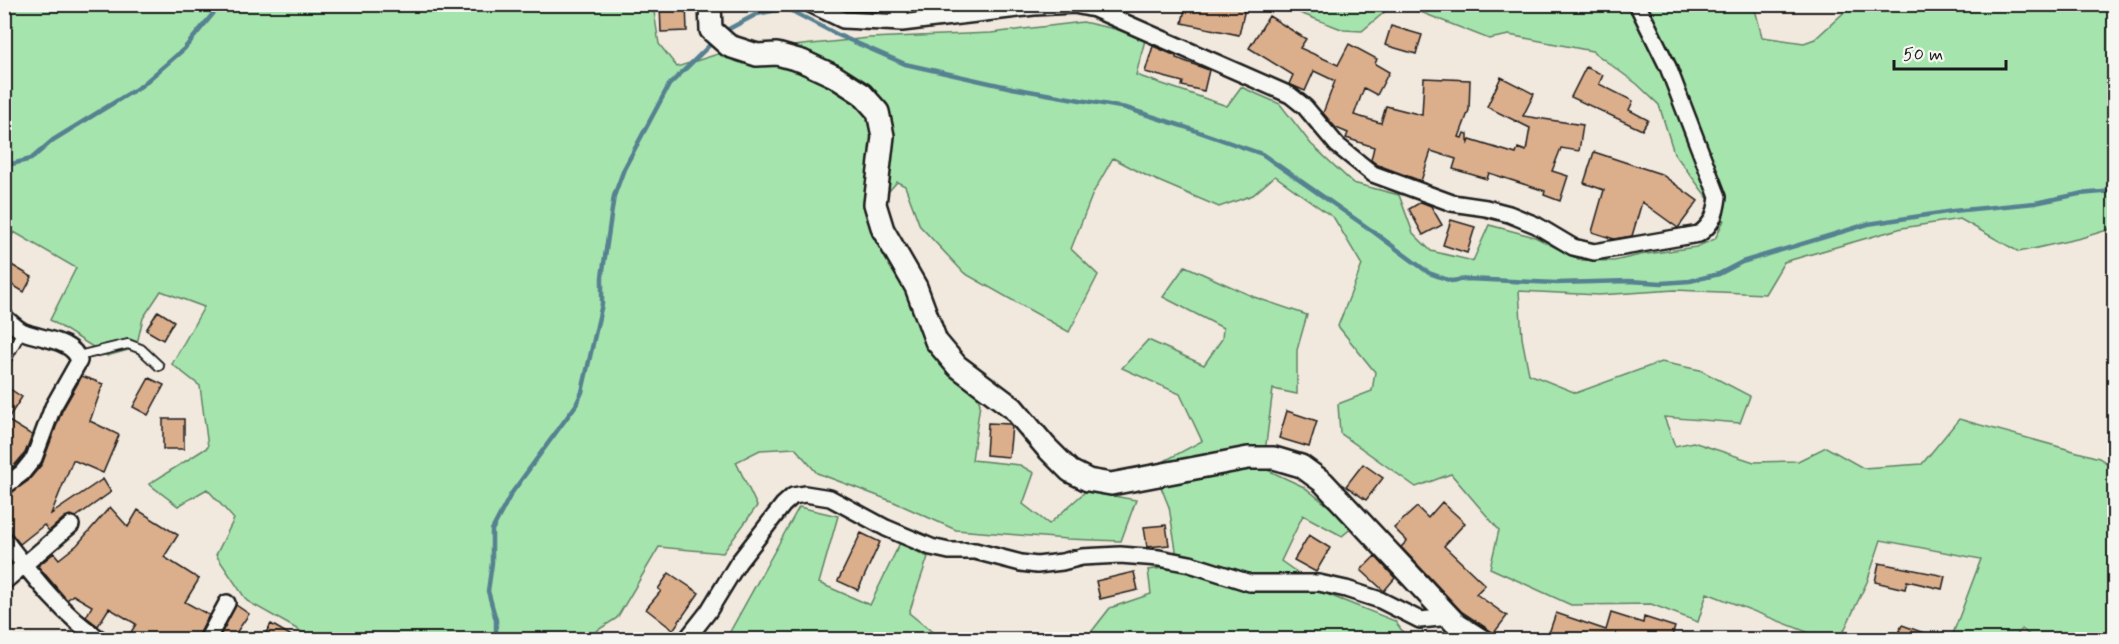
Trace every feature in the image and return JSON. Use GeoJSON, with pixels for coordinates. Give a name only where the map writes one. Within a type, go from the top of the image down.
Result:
{"type":"FeatureCollection","features":[{"type":"Feature","properties":{"kind":"street"},"geometry":{"type":"LineString","coordinates":[[710,4],[711,30],[729,46],[757,55],[777,54],[802,61],[834,76],[862,94],[878,112],[883,136],[874,204],[883,230],[916,287],[936,341],[957,366],[1013,408],[1070,471],[1088,480],[1111,484],[1248,458],[1274,458],[1301,466],[1323,482],[1465,632]]}},
{"type":"Feature","properties":{"kind":"street"},"geometry":{"type":"LineString","coordinates":[[810,4],[843,20],[902,23],[1034,7],[1074,5],[1094,9],[1290,95],[1305,107],[1337,145],[1373,174],[1452,203],[1486,207],[1509,214],[1536,225],[1573,247],[1594,252],[1699,234],[1710,225],[1717,209],[1718,197],[1668,67],[1637,4]]}},
{"type":"Feature","properties":{"kind":"street"},"geometry":{"type":"LineString","coordinates":[[898,4],[902,23]]}},
{"type":"Feature","properties":{"kind":"street"},"geometry":{"type":"LineString","coordinates":[[4,317],[22,331],[60,343],[78,356],[79,361],[53,407],[34,458],[4,487]]}},
{"type":"Feature","properties":{"kind":"street"},"geometry":{"type":"LineString","coordinates":[[686,639],[708,612],[738,563],[783,505],[793,496],[805,495],[830,498],[886,528],[931,547],[949,551],[975,550],[1021,563],[1037,565],[1082,557],[1120,555],[1159,558],[1190,564],[1250,583],[1319,583],[1380,600],[1420,620],[1465,632]]}},
{"type":"Feature","properties":{"kind":"street"},"geometry":{"type":"LineString","coordinates":[[4,582],[71,525]]}},
{"type":"Feature","properties":{"kind":"street"},"geometry":{"type":"LineString","coordinates":[[4,539],[70,616],[101,639]]}},
{"type":"Feature","properties":{"kind":"street"},"geometry":{"type":"LineString","coordinates":[[207,639],[227,603]]}},
{"type":"Feature","properties":{"kind":"lane"},"geometry":{"type":"LineString","coordinates":[[4,364],[22,331]]}},
{"type":"Feature","properties":{"kind":"lane"},"geometry":{"type":"LineString","coordinates":[[78,356],[128,344],[141,349],[159,366]]}},
{"type":"Feature","properties":{"kind":"green space"},"geometry":{"type":"Polygon","coordinates":[[[5,5],[653,5],[659,44],[677,67],[718,54],[869,38],[991,33],[1083,22],[1119,30],[1145,40],[1136,75],[1227,106],[1241,87],[1280,104],[1311,144],[1353,183],[1399,195],[1413,233],[1431,251],[1473,261],[1489,225],[1535,237],[1580,260],[1614,261],[1696,247],[1715,239],[1724,220],[1674,153],[1659,105],[1637,84],[1592,51],[1509,35],[1489,39],[1413,9],[1387,10],[1362,31],[1344,30],[1279,5],[1754,5],[1762,37],[1804,43],[1815,39],[1852,5],[2114,5],[2114,228],[2019,252],[1960,219],[1902,228],[1784,262],[1765,294],[1675,290],[1599,295],[1519,291],[1522,338],[1529,374],[1576,393],[1661,362],[1700,370],[1750,396],[1740,423],[1664,417],[1675,446],[1693,442],[1754,462],[1798,461],[1826,447],[1863,468],[1922,464],[1959,419],[2099,458],[2114,468],[2114,639],[2034,639],[2022,629],[2013,639],[1951,639],[1981,559],[1881,540],[1867,582],[1840,639],[1825,639],[1707,593],[1698,622],[1651,604],[1571,605],[1490,568],[1499,530],[1451,474],[1416,487],[1340,433],[1338,404],[1372,391],[1375,372],[1338,326],[1362,265],[1334,218],[1275,176],[1253,195],[1219,207],[1149,177],[1113,158],[1093,193],[1071,249],[1098,275],[1069,332],[964,273],[920,226],[905,186],[897,182],[882,199],[907,287],[974,386],[980,404],[972,460],[1020,465],[1034,473],[1023,504],[1049,524],[1086,491],[1136,500],[1121,541],[956,530],[894,502],[817,473],[795,448],[760,450],[736,462],[757,506],[723,553],[659,547],[617,618],[584,639],[311,639],[247,601],[216,555],[234,519],[207,489],[178,506],[149,484],[208,447],[200,386],[172,364],[204,307],[161,291],[143,318],[136,348],[107,356],[50,320],[76,268],[14,232],[5,248],[5,5]]]}},
{"type":"Feature","properties":{"kind":"green space"},"geometry":{"type":"Polygon","coordinates":[[[1185,266],[1254,297],[1307,315],[1297,350],[1297,394],[1273,389],[1263,468],[1304,487],[1354,526],[1342,536],[1303,515],[1281,561],[1329,595],[1395,621],[1408,639],[1085,640],[1110,608],[1151,594],[1148,570],[1171,567],[1176,550],[1169,507],[1153,467],[1202,441],[1180,394],[1122,368],[1148,340],[1204,365],[1222,339],[1223,328],[1163,297],[1185,266]]]}},
{"type":"Feature","properties":{"kind":"green space"},"geometry":{"type":"Polygon","coordinates":[[[799,507],[838,516],[819,583],[870,605],[900,543],[928,557],[909,613],[941,639],[726,639],[799,507]]]}},
{"type":"Feature","properties":{"kind":"building"},"geometry":{"type":"Polygon","coordinates":[[[660,4],[686,4],[687,31],[661,32],[660,4]]]}},
{"type":"Feature","properties":{"kind":"building"},"geometry":{"type":"Polygon","coordinates":[[[843,4],[884,4],[882,12],[845,10],[843,4]]]}},
{"type":"Feature","properties":{"kind":"building"},"geometry":{"type":"Polygon","coordinates":[[[1186,4],[1246,4],[1239,35],[1182,23],[1186,4]]]}},
{"type":"Feature","properties":{"kind":"building"},"geometry":{"type":"Polygon","coordinates":[[[1269,16],[1306,39],[1300,48],[1338,65],[1349,44],[1377,59],[1375,64],[1389,72],[1377,95],[1364,88],[1354,115],[1381,123],[1386,106],[1422,115],[1424,78],[1470,80],[1469,110],[1459,137],[1462,138],[1464,133],[1468,134],[1468,145],[1470,140],[1516,154],[1518,148],[1526,151],[1530,128],[1487,107],[1501,77],[1534,94],[1523,116],[1583,125],[1579,151],[1561,148],[1552,171],[1568,176],[1560,201],[1544,195],[1545,191],[1489,173],[1487,179],[1453,169],[1456,159],[1431,151],[1421,181],[1378,165],[1371,160],[1374,147],[1346,138],[1348,133],[1336,128],[1323,113],[1335,81],[1314,71],[1305,91],[1289,84],[1293,75],[1249,48],[1269,16]]]}},
{"type":"Feature","properties":{"kind":"building"},"geometry":{"type":"Polygon","coordinates":[[[1391,26],[1422,35],[1416,54],[1385,45],[1391,26]]]}},
{"type":"Feature","properties":{"kind":"building"},"geometry":{"type":"Polygon","coordinates":[[[1153,46],[1176,58],[1209,70],[1204,91],[1182,86],[1183,82],[1145,72],[1153,46]]]}},
{"type":"Feature","properties":{"kind":"building"},"geometry":{"type":"Polygon","coordinates":[[[1586,67],[1603,75],[1599,84],[1633,101],[1629,110],[1648,120],[1642,130],[1571,97],[1586,67]]]}},
{"type":"Feature","properties":{"kind":"building"},"geometry":{"type":"Polygon","coordinates":[[[1594,152],[1661,174],[1698,201],[1678,228],[1642,202],[1632,236],[1614,239],[1592,232],[1604,190],[1584,183],[1594,152]]]}},
{"type":"Feature","properties":{"kind":"building"},"geometry":{"type":"Polygon","coordinates":[[[1421,202],[1431,206],[1442,225],[1423,235],[1409,209],[1421,202]]]}},
{"type":"Feature","properties":{"kind":"building"},"geometry":{"type":"Polygon","coordinates":[[[1451,220],[1475,227],[1467,253],[1443,245],[1451,220]]]}},
{"type":"Feature","properties":{"kind":"building"},"geometry":{"type":"Polygon","coordinates":[[[10,264],[32,277],[24,292],[4,280],[4,272],[10,264]]]}},
{"type":"Feature","properties":{"kind":"building"},"geometry":{"type":"Polygon","coordinates":[[[158,311],[174,321],[163,340],[146,330],[158,311]]]}},
{"type":"Feature","properties":{"kind":"building"},"geometry":{"type":"Polygon","coordinates":[[[82,376],[103,384],[90,421],[119,435],[103,473],[73,460],[51,514],[103,479],[111,492],[76,517],[70,515],[65,517],[49,531],[44,525],[20,544],[11,533],[4,530],[4,498],[28,481],[42,464],[62,411],[82,376]]]}},
{"type":"Feature","properties":{"kind":"building"},"geometry":{"type":"Polygon","coordinates":[[[149,378],[164,385],[148,415],[133,407],[149,378]]]}},
{"type":"Feature","properties":{"kind":"building"},"geometry":{"type":"Polygon","coordinates":[[[4,385],[22,397],[7,420],[32,435],[25,453],[13,467],[4,462],[4,385]]]}},
{"type":"Feature","properties":{"kind":"building"},"geometry":{"type":"Polygon","coordinates":[[[1287,411],[1317,421],[1309,447],[1279,438],[1287,411]]]}},
{"type":"Feature","properties":{"kind":"building"},"geometry":{"type":"Polygon","coordinates":[[[163,419],[184,419],[184,449],[163,449],[163,419]]]}},
{"type":"Feature","properties":{"kind":"building"},"geometry":{"type":"Polygon","coordinates":[[[988,423],[1012,426],[1009,457],[986,455],[988,423]]]}},
{"type":"Feature","properties":{"kind":"building"},"geometry":{"type":"Polygon","coordinates":[[[1363,464],[1383,478],[1366,500],[1346,486],[1363,464]]]}},
{"type":"Feature","properties":{"kind":"building"},"geometry":{"type":"Polygon","coordinates":[[[1442,502],[1465,523],[1444,546],[1485,585],[1476,594],[1507,616],[1494,633],[1461,611],[1401,547],[1407,541],[1394,528],[1417,507],[1428,518],[1442,502]]]}},
{"type":"Feature","properties":{"kind":"building"},"geometry":{"type":"Polygon","coordinates":[[[110,507],[128,527],[138,510],[178,535],[164,557],[199,579],[185,602],[209,615],[197,639],[127,639],[136,624],[109,608],[98,626],[86,617],[92,606],[73,595],[67,600],[38,566],[54,553],[59,559],[77,545],[110,507]]]}},
{"type":"Feature","properties":{"kind":"building"},"geometry":{"type":"Polygon","coordinates":[[[1166,525],[1169,545],[1147,547],[1144,527],[1166,525]]]}},
{"type":"Feature","properties":{"kind":"building"},"geometry":{"type":"Polygon","coordinates":[[[861,533],[880,542],[858,590],[838,581],[861,533]]]}},
{"type":"Feature","properties":{"kind":"building"},"geometry":{"type":"Polygon","coordinates":[[[1309,535],[1330,548],[1316,572],[1294,560],[1309,535]]]}},
{"type":"Feature","properties":{"kind":"building"},"geometry":{"type":"Polygon","coordinates":[[[1375,556],[1395,578],[1384,591],[1361,570],[1375,556]]]}},
{"type":"Feature","properties":{"kind":"building"},"geometry":{"type":"Polygon","coordinates":[[[1879,563],[1945,576],[1942,589],[1907,581],[1905,589],[1875,582],[1879,563]]]}},
{"type":"Feature","properties":{"kind":"building"},"geometry":{"type":"Polygon","coordinates":[[[1134,572],[1138,590],[1100,599],[1096,581],[1134,572]]]}},
{"type":"Feature","properties":{"kind":"building"},"geometry":{"type":"Polygon","coordinates":[[[669,573],[699,593],[673,630],[646,609],[661,591],[658,589],[669,573]]]}},
{"type":"Feature","properties":{"kind":"building"},"geometry":{"type":"Polygon","coordinates":[[[236,605],[249,614],[232,639],[226,639],[220,636],[236,605]]]}},
{"type":"Feature","properties":{"kind":"building"},"geometry":{"type":"Polygon","coordinates":[[[1556,613],[1606,630],[1611,613],[1643,623],[1644,617],[1675,627],[1671,639],[1547,639],[1556,613]]]}},
{"type":"Feature","properties":{"kind":"building"},"geometry":{"type":"Polygon","coordinates":[[[271,624],[297,639],[262,639],[271,624]]]}},
{"type":"Feature","properties":{"kind":"building"},"geometry":{"type":"Polygon","coordinates":[[[1902,625],[1938,638],[1896,639],[1902,625]]]}},
{"type":"Feature","properties":{"kind":"waterway"},"geometry":{"type":"LineString","coordinates":[[4,166],[31,159],[53,140],[141,86],[184,49],[221,4]]}},
{"type":"Feature","properties":{"kind":"waterway"},"geometry":{"type":"LineString","coordinates":[[723,32],[757,14],[786,8],[838,35],[905,64],[1012,88],[1126,108],[1182,126],[1262,154],[1429,273],[1451,281],[1467,279],[1557,283],[1690,281],[1719,274],[1742,262],[1868,224],[2114,191]]}},
{"type":"Feature","properties":{"kind":"waterway"},"geometry":{"type":"LineString","coordinates":[[496,640],[496,620],[488,591],[492,563],[492,530],[511,494],[576,405],[582,392],[602,304],[602,277],[614,196],[624,169],[669,85],[715,40]]}}]}
